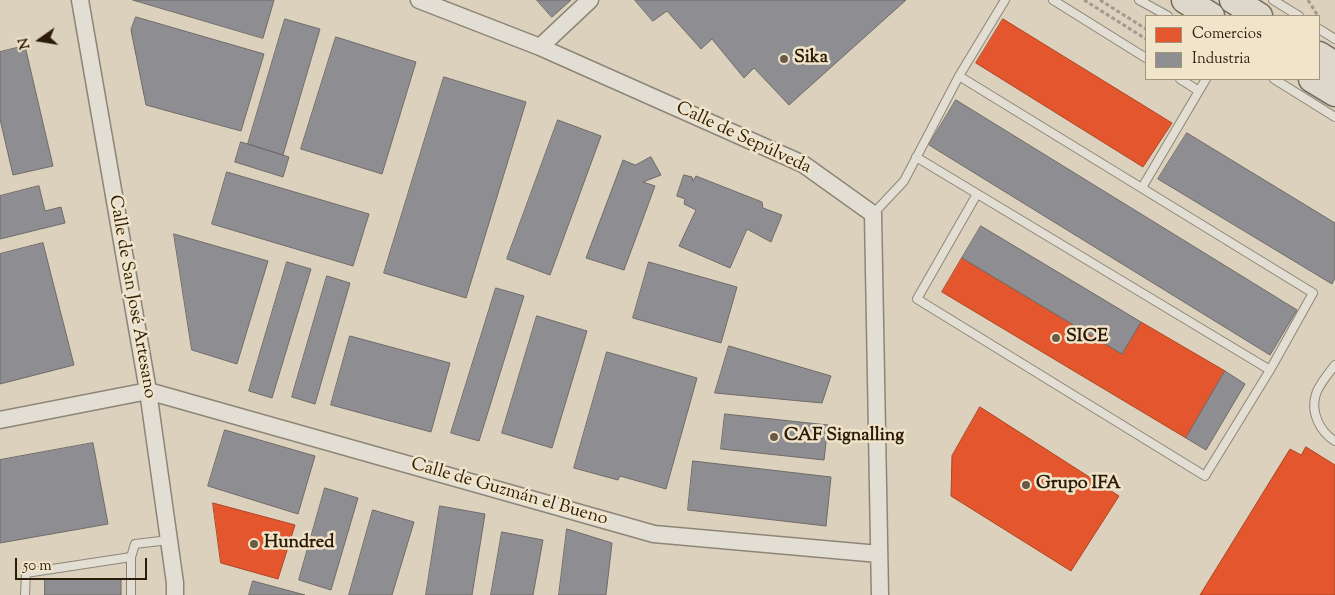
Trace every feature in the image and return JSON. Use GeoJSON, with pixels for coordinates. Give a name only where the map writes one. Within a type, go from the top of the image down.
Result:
{"type":"FeatureCollection","features":[{"type":"Feature","properties":{"kind":"highway"},"geometry":{"type":"LineString","coordinates":[[1185,0],[1209,15]]}},
{"type":"Feature","properties":{"kind":"highway"},"geometry":{"type":"LineString","coordinates":[[1233,0],[1257,15]]}},
{"type":"Feature","properties":{"kind":"highway"},"geometry":{"type":"LineString","coordinates":[[1320,56],[1335,65]]}},
{"type":"Feature","properties":{"kind":"highway"},"geometry":{"type":"LineString","coordinates":[[1314,80],[1335,93]]}},
{"type":"Feature","properties":{"kind":"street","name":"Calle de San José Artesano"},"geometry":{"type":"LineString","coordinates":[[80,0],[148,391],[175,595]]}},
{"type":"Feature","properties":{"kind":"street","name":"Calle de Sepúlveda"},"geometry":{"type":"LineString","coordinates":[[419,0],[540,47],[803,164],[873,214]]}},
{"type":"Feature","properties":{"kind":"street"},"geometry":{"type":"LineString","coordinates":[[540,47],[590,0]]}},
{"type":"Feature","properties":{"kind":"street"},"geometry":{"type":"LineString","coordinates":[[873,214],[880,595]]}},
{"type":"Feature","properties":{"kind":"street"},"geometry":{"type":"LineString","coordinates":[[0,420],[148,391]]}},
{"type":"Feature","properties":{"kind":"street","name":"Calle de Guzmán el Bueno"},"geometry":{"type":"LineString","coordinates":[[148,391],[654,534],[879,554]]}},
{"type":"Feature","properties":{"kind":"lane"},"geometry":{"type":"LineString","coordinates":[[873,214],[904,181],[959,76],[1005,0]]}},
{"type":"Feature","properties":{"kind":"lane"},"geometry":{"type":"LineString","coordinates":[[1054,0],[1145,57]]}},
{"type":"Feature","properties":{"kind":"lane"},"geometry":{"type":"LineString","coordinates":[[1139,0],[1166,15]]}},
{"type":"Feature","properties":{"kind":"lane"},"geometry":{"type":"LineString","coordinates":[[1273,0],[1297,15]]}},
{"type":"Feature","properties":{"kind":"lane"},"geometry":{"type":"LineString","coordinates":[[1320,30],[1335,39]]}},
{"type":"Feature","properties":{"kind":"lane"},"geometry":{"type":"LineString","coordinates":[[959,76],[1313,292],[1270,370],[1205,476],[917,299],[977,194]]}},
{"type":"Feature","properties":{"kind":"lane"},"geometry":{"type":"LineString","coordinates":[[1182,80],[1199,91]]}},
{"type":"Feature","properties":{"kind":"lane"},"geometry":{"type":"LineString","coordinates":[[1142,186],[1205,80]]}},
{"type":"Feature","properties":{"kind":"lane"},"geometry":{"type":"LineString","coordinates":[[1276,80],[1335,117]]}},
{"type":"Feature","properties":{"kind":"lane"},"geometry":{"type":"LineString","coordinates":[[916,157],[1270,370]]}},
{"type":"Feature","properties":{"kind":"lane"},"geometry":{"type":"LineString","coordinates":[[1335,364],[1316,394],[1314,416],[1328,437],[1335,441]]}},
{"type":"Feature","properties":{"kind":"lane"},"geometry":{"type":"LineString","coordinates":[[131,595],[131,556],[135,544],[169,540]]}},
{"type":"Feature","properties":{"kind":"lane"},"geometry":{"type":"LineString","coordinates":[[25,595],[26,573],[131,556]]}},
{"type":"Feature","properties":{"kind":"path"},"geometry":{"type":"LineString","coordinates":[[1084,0],[1145,38]]}},
{"type":"Feature","properties":{"kind":"path"},"geometry":{"type":"LineString","coordinates":[[1100,0],[1145,29]]}},
{"type":"Feature","properties":{"kind":"path"},"geometry":{"type":"LineString","coordinates":[[1308,0],[1317,15]]}},
{"type":"Feature","properties":{"kind":"building: Comercios"},"geometry":{"type":"Polygon","coordinates":[[[1003,19],[1172,123],[1143,167],[976,63],[1003,19]]]}},
{"type":"Feature","properties":{"kind":"building: Comercios","name":"SICE"},"geometry":{"type":"Polygon","coordinates":[[[962,258],[1122,354],[1141,322],[1225,371],[1186,438],[942,292],[962,258]]]}},
{"type":"Feature","properties":{"kind":"building: Comercios","name":"Grupo IFA"},"geometry":{"type":"Polygon","coordinates":[[[980,407],[1119,496],[1071,571],[951,496],[952,456],[980,407]]]}},
{"type":"Feature","properties":{"kind":"building: Comercios"},"geometry":{"type":"Polygon","coordinates":[[[1306,447],[1335,465],[1335,595],[1200,595],[1290,449],[1301,455],[1306,447]]]}},
{"type":"Feature","properties":{"kind":"building: Comercios","name":"Hundred"},"geometry":{"type":"Polygon","coordinates":[[[213,503],[295,525],[278,579],[221,563],[213,503]]]}},
{"type":"Feature","properties":{"kind":"building: Industria"},"geometry":{"type":"Polygon","coordinates":[[[133,0],[274,0],[263,38],[133,0]]]}},
{"type":"Feature","properties":{"kind":"building: Industria"},"geometry":{"type":"Polygon","coordinates":[[[537,0],[571,0],[552,17],[537,0]]]}},
{"type":"Feature","properties":{"kind":"building: Industria","name":"Sika"},"geometry":{"type":"Polygon","coordinates":[[[635,0],[906,0],[789,105],[754,68],[744,78],[712,39],[701,49],[667,11],[653,21],[635,0]]]}},
{"type":"Feature","properties":{"kind":"building: Industria"},"geometry":{"type":"Polygon","coordinates":[[[136,17],[264,54],[241,131],[146,105],[131,30],[136,17]]]}},
{"type":"Feature","properties":{"kind":"building: Industria"},"geometry":{"type":"Polygon","coordinates":[[[285,19],[320,29],[283,155],[248,144],[285,19]]]}},
{"type":"Feature","properties":{"kind":"building: Industria"},"geometry":{"type":"Polygon","coordinates":[[[336,37],[416,62],[382,174],[301,149],[336,37]]]}},
{"type":"Feature","properties":{"kind":"building: Industria"},"geometry":{"type":"Polygon","coordinates":[[[25,46],[53,166],[13,175],[0,119],[0,52],[25,46]]]}},
{"type":"Feature","properties":{"kind":"building: Industria"},"geometry":{"type":"Polygon","coordinates":[[[444,77],[526,102],[466,298],[384,273],[444,77]]]}},
{"type":"Feature","properties":{"kind":"building: Industria"},"geometry":{"type":"Polygon","coordinates":[[[956,100],[1297,310],[1270,355],[929,145],[956,100]]]}},
{"type":"Feature","properties":{"kind":"building: Industria"},"geometry":{"type":"Polygon","coordinates":[[[558,120],[601,136],[550,275],[507,259],[558,120]]]}},
{"type":"Feature","properties":{"kind":"building: Industria"},"geometry":{"type":"Polygon","coordinates":[[[1187,133],[1335,223],[1335,278],[1332,284],[1158,179],[1187,133]]]}},
{"type":"Feature","properties":{"kind":"building: Industria"},"geometry":{"type":"Polygon","coordinates":[[[241,142],[289,157],[283,177],[235,162],[241,142]]]}},
{"type":"Feature","properties":{"kind":"building: Industria"},"geometry":{"type":"Polygon","coordinates":[[[651,157],[661,175],[643,182],[655,186],[624,270],[586,258],[623,160],[635,165],[651,157]]]}},
{"type":"Feature","properties":{"kind":"building: Industria"},"geometry":{"type":"Polygon","coordinates":[[[227,172],[369,214],[353,266],[212,224],[227,172]]]}},
{"type":"Feature","properties":{"kind":"building: Industria"},"geometry":{"type":"Polygon","coordinates":[[[684,175],[692,177],[693,181],[696,176],[762,202],[763,208],[782,215],[771,242],[747,229],[730,268],[679,246],[696,210],[684,204],[685,199],[677,196],[684,175]]]}},
{"type":"Feature","properties":{"kind":"building: Industria"},"geometry":{"type":"Polygon","coordinates":[[[39,186],[45,211],[61,207],[65,223],[0,239],[0,196],[39,186]]]}},
{"type":"Feature","properties":{"kind":"building: Industria"},"geometry":{"type":"Polygon","coordinates":[[[981,226],[1141,322],[1122,354],[962,258],[981,226]]]}},
{"type":"Feature","properties":{"kind":"building: Industria"},"geometry":{"type":"Polygon","coordinates":[[[174,234],[268,261],[237,364],[192,350],[174,234]]]}},
{"type":"Feature","properties":{"kind":"building: Industria"},"geometry":{"type":"Polygon","coordinates":[[[43,243],[74,365],[0,384],[0,254],[43,243]]]}},
{"type":"Feature","properties":{"kind":"building: Industria"},"geometry":{"type":"Polygon","coordinates":[[[287,262],[311,269],[272,398],[249,391],[287,262]]]}},
{"type":"Feature","properties":{"kind":"building: Industria"},"geometry":{"type":"Polygon","coordinates":[[[649,262],[737,287],[721,343],[633,318],[649,262]]]}},
{"type":"Feature","properties":{"kind":"building: Industria"},"geometry":{"type":"Polygon","coordinates":[[[327,276],[350,283],[315,404],[292,397],[327,276]]]}},
{"type":"Feature","properties":{"kind":"building: Industria"},"geometry":{"type":"Polygon","coordinates":[[[496,288],[524,296],[479,441],[451,433],[496,288]]]}},
{"type":"Feature","properties":{"kind":"building: Industria"},"geometry":{"type":"Polygon","coordinates":[[[537,316],[587,331],[552,448],[502,433],[537,316]]]}},
{"type":"Feature","properties":{"kind":"building: Industria"},"geometry":{"type":"Polygon","coordinates":[[[350,336],[450,363],[431,432],[331,405],[350,336]]]}},
{"type":"Feature","properties":{"kind":"building: Industria"},"geometry":{"type":"Polygon","coordinates":[[[729,346],[831,376],[822,403],[715,393],[729,346]]]}},
{"type":"Feature","properties":{"kind":"building: Industria"},"geometry":{"type":"Polygon","coordinates":[[[607,352],[697,378],[666,489],[620,476],[618,480],[574,468],[607,352]]]}},
{"type":"Feature","properties":{"kind":"building: Industria"},"geometry":{"type":"Polygon","coordinates":[[[1225,371],[1245,384],[1206,450],[1186,438],[1225,371]]]}},
{"type":"Feature","properties":{"kind":"building: Industria","name":"CAF Signalling"},"geometry":{"type":"Polygon","coordinates":[[[725,414],[828,425],[824,460],[721,449],[725,414]]]}},
{"type":"Feature","properties":{"kind":"building: Industria"},"geometry":{"type":"Polygon","coordinates":[[[225,430],[315,456],[298,514],[208,486],[225,430]]]}},
{"type":"Feature","properties":{"kind":"building: Industria"},"geometry":{"type":"Polygon","coordinates":[[[93,443],[108,524],[0,543],[0,460],[93,443]]]}},
{"type":"Feature","properties":{"kind":"building: Industria"},"geometry":{"type":"Polygon","coordinates":[[[693,461],[831,477],[826,526],[688,510],[693,461]]]}},
{"type":"Feature","properties":{"kind":"building: Industria"},"geometry":{"type":"Polygon","coordinates":[[[325,488],[358,498],[331,590],[299,580],[325,488]]]}},
{"type":"Feature","properties":{"kind":"building: Industria"},"geometry":{"type":"Polygon","coordinates":[[[440,506],[485,514],[472,595],[426,595],[440,506]]]}},
{"type":"Feature","properties":{"kind":"building: Industria"},"geometry":{"type":"Polygon","coordinates":[[[373,510],[414,522],[392,595],[349,595],[373,510]]]}},
{"type":"Feature","properties":{"kind":"building: Industria"},"geometry":{"type":"Polygon","coordinates":[[[567,529],[612,543],[606,595],[559,595],[567,529]]]}},
{"type":"Feature","properties":{"kind":"building: Industria"},"geometry":{"type":"Polygon","coordinates":[[[502,532],[543,540],[533,595],[491,595],[502,532]]]}},
{"type":"Feature","properties":{"kind":"building: Industria"},"geometry":{"type":"Polygon","coordinates":[[[45,579],[121,579],[121,595],[45,595],[45,579]]]}},
{"type":"Feature","properties":{"kind":"building: Industria"},"geometry":{"type":"Polygon","coordinates":[[[253,581],[305,595],[249,595],[253,581]]]}},
{"type":"Feature","properties":{"kind":"place","name":"Sika"},"geometry":{"type":"Point","coordinates":[784,59]}},
{"type":"Feature","properties":{"kind":"place","name":"SICE"},"geometry":{"type":"Point","coordinates":[1056,338]}},
{"type":"Feature","properties":{"kind":"place","name":"CAF Signalling"},"geometry":{"type":"Point","coordinates":[774,437]}},
{"type":"Feature","properties":{"kind":"place","name":"Grupo IFA"},"geometry":{"type":"Point","coordinates":[1026,485]}},
{"type":"Feature","properties":{"kind":"place","name":"Hundred"},"geometry":{"type":"Point","coordinates":[254,544]}}]}
